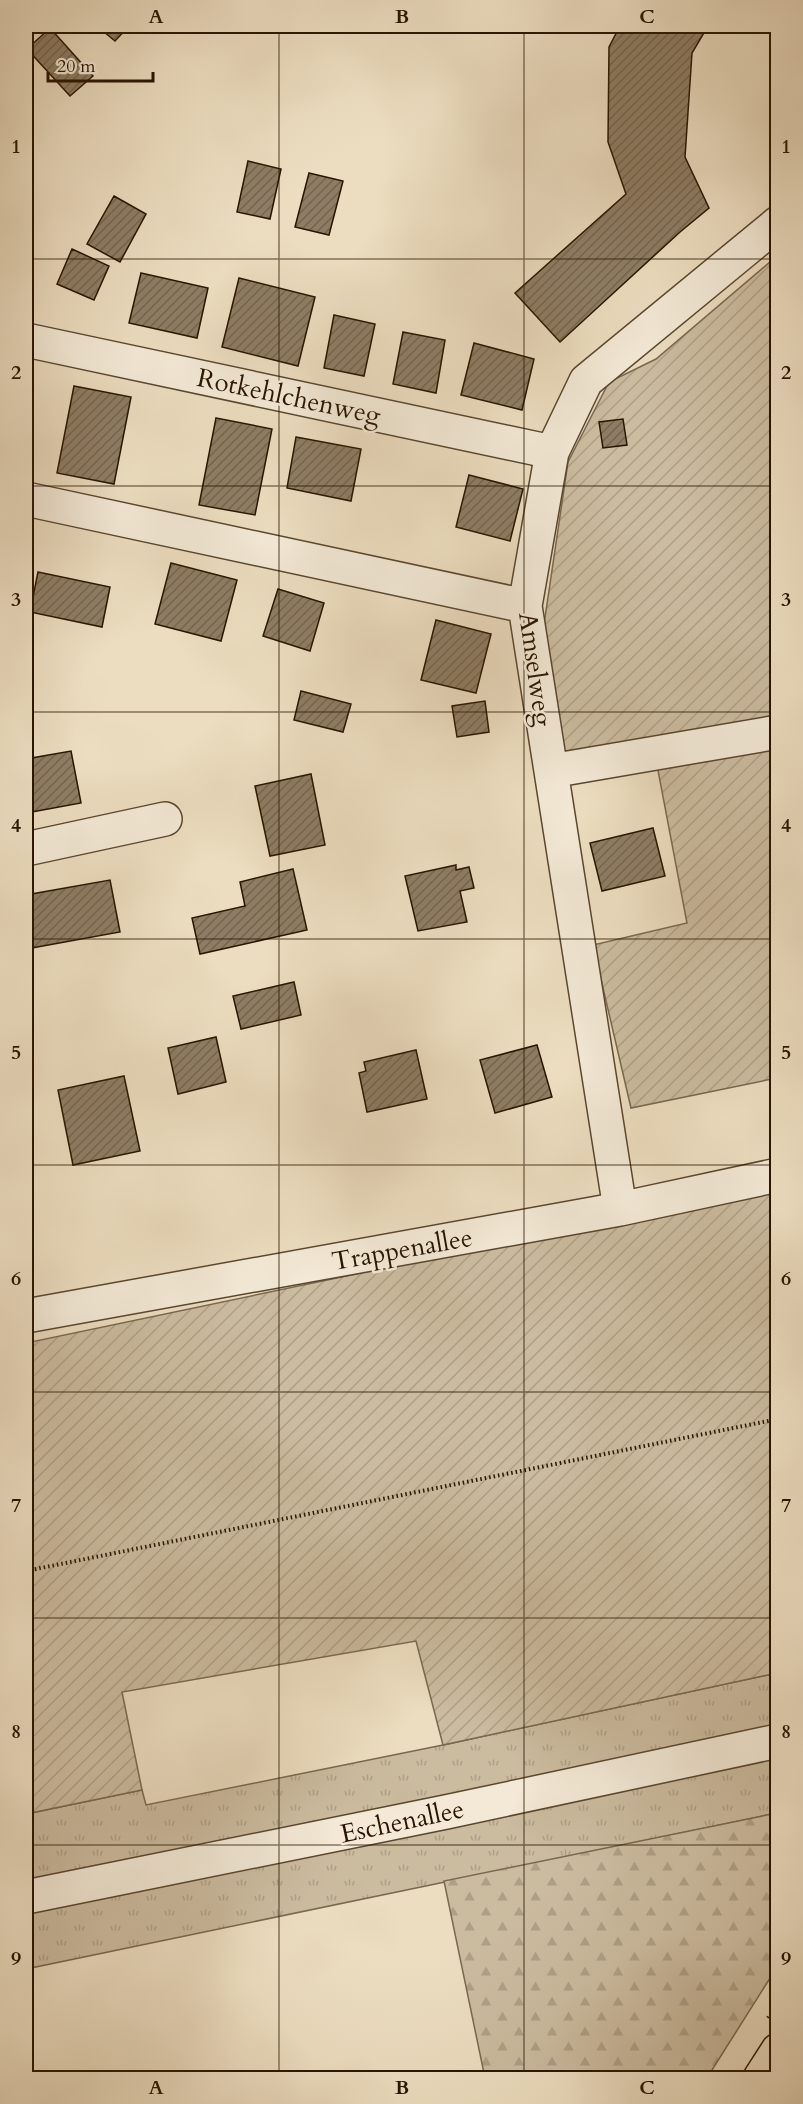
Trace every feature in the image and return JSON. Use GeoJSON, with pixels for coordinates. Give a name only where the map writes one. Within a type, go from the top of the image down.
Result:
{"type":"FeatureCollection","features":[{"type":"Feature","properties":{"kind":"main road"},"geometry":{"type":"LineString","coordinates":[[759,2079],[777,2050]]}},
{"type":"Feature","properties":{"kind":"street","name":"Amselweg"},"geometry":{"type":"LineString","coordinates":[[620,1209],[525,606],[552,452],[586,381],[777,223]]}},
{"type":"Feature","properties":{"kind":"street","name":"Rotkehlchenweg"},"geometry":{"type":"LineString","coordinates":[[26,340],[552,452]]}},
{"type":"Feature","properties":{"kind":"street"},"geometry":{"type":"LineString","coordinates":[[26,498],[525,606]]}},
{"type":"Feature","properties":{"kind":"street"},"geometry":{"type":"LineString","coordinates":[[551,771],[777,732]]}},
{"type":"Feature","properties":{"kind":"street"},"geometry":{"type":"LineString","coordinates":[[26,849],[165,819]]}},
{"type":"Feature","properties":{"kind":"street","name":"Trappenallee"},"geometry":{"type":"LineString","coordinates":[[26,1316],[620,1209],[777,1175]]}},
{"type":"Feature","properties":{"kind":"street","name":"Eschenallee"},"geometry":{"type":"LineString","coordinates":[[26,1897],[446,1812],[777,1741]]}},
{"type":"Feature","properties":{"kind":"path"},"geometry":{"type":"LineString","coordinates":[[26,1571],[777,1419]]}},
{"type":"Feature","properties":{"kind":"green space"},"geometry":{"type":"Polygon","coordinates":[[[777,256],[777,1078],[631,1108],[593,945],[687,923],[657,765],[562,776],[542,638],[568,462],[609,382],[656,359],[777,256]]]}},
{"type":"Feature","properties":{"kind":"green space"},"geometry":{"type":"Polygon","coordinates":[[[777,1186],[777,1673],[443,1745],[416,1641],[122,1692],[142,1790],[26,1814],[26,1343],[777,1186]]]}},
{"type":"Feature","properties":{"kind":"green space"},"geometry":{"type":"Polygon","coordinates":[[[777,1673],[777,1813],[26,1969],[26,1814],[142,1790],[146,1805],[443,1745],[777,1673]]]}},
{"type":"Feature","properties":{"kind":"green space"},"geometry":{"type":"Polygon","coordinates":[[[777,1813],[777,1967],[707,2078],[485,2078],[444,1881],[777,1813]]]}},
{"type":"Feature","properties":{"kind":"building"},"geometry":{"type":"Polygon","coordinates":[[[97,26],[129,26],[115,41],[97,26]]]}},
{"type":"Feature","properties":{"kind":"building"},"geometry":{"type":"Polygon","coordinates":[[[620,26],[708,26],[692,53],[685,157],[709,208],[560,342],[515,293],[626,194],[608,142],[609,47],[620,26]]]}},
{"type":"Feature","properties":{"kind":"building"},"geometry":{"type":"Polygon","coordinates":[[[50,28],[93,76],[70,96],[27,49],[50,28]]]}},
{"type":"Feature","properties":{"kind":"building"},"geometry":{"type":"Polygon","coordinates":[[[248,161],[281,169],[270,219],[237,212],[248,161]]]}},
{"type":"Feature","properties":{"kind":"building"},"geometry":{"type":"Polygon","coordinates":[[[309,173],[343,181],[329,235],[295,227],[309,173]]]}},
{"type":"Feature","properties":{"kind":"building"},"geometry":{"type":"Polygon","coordinates":[[[114,196],[146,214],[120,262],[87,244],[114,196]]]}},
{"type":"Feature","properties":{"kind":"building"},"geometry":{"type":"Polygon","coordinates":[[[72,249],[109,266],[94,300],[57,284],[72,249]]]}},
{"type":"Feature","properties":{"kind":"building"},"geometry":{"type":"Polygon","coordinates":[[[141,273],[208,288],[197,338],[129,323],[141,273]]]}},
{"type":"Feature","properties":{"kind":"building"},"geometry":{"type":"Polygon","coordinates":[[[239,278],[315,297],[298,366],[222,347],[239,278]]]}},
{"type":"Feature","properties":{"kind":"building"},"geometry":{"type":"Polygon","coordinates":[[[334,315],[375,324],[364,376],[324,368],[334,315]]]}},
{"type":"Feature","properties":{"kind":"building"},"geometry":{"type":"Polygon","coordinates":[[[403,332],[445,340],[436,393],[393,384],[403,332]]]}},
{"type":"Feature","properties":{"kind":"building"},"geometry":{"type":"Polygon","coordinates":[[[474,343],[534,359],[522,410],[461,395],[474,343]]]}},
{"type":"Feature","properties":{"kind":"building"},"geometry":{"type":"Polygon","coordinates":[[[74,386],[131,397],[114,484],[57,473],[74,386]]]}},
{"type":"Feature","properties":{"kind":"building"},"geometry":{"type":"Polygon","coordinates":[[[216,418],[272,429],[255,515],[199,505],[216,418]]]}},
{"type":"Feature","properties":{"kind":"building"},"geometry":{"type":"Polygon","coordinates":[[[623,419],[627,445],[603,448],[599,422],[623,419]]]}},
{"type":"Feature","properties":{"kind":"building"},"geometry":{"type":"Polygon","coordinates":[[[296,437],[361,449],[351,501],[287,488],[296,437]]]}},
{"type":"Feature","properties":{"kind":"building"},"geometry":{"type":"Polygon","coordinates":[[[469,475],[523,489],[510,541],[456,527],[469,475]]]}},
{"type":"Feature","properties":{"kind":"building"},"geometry":{"type":"Polygon","coordinates":[[[171,563],[237,580],[221,641],[155,624],[171,563]]]}},
{"type":"Feature","properties":{"kind":"building"},"geometry":{"type":"Polygon","coordinates":[[[38,572],[110,587],[102,627],[30,612],[38,572]]]}},
{"type":"Feature","properties":{"kind":"building"},"geometry":{"type":"Polygon","coordinates":[[[278,589],[324,603],[310,651],[263,636],[278,589]]]}},
{"type":"Feature","properties":{"kind":"building"},"geometry":{"type":"Polygon","coordinates":[[[436,620],[491,634],[476,693],[421,680],[436,620]]]}},
{"type":"Feature","properties":{"kind":"building"},"geometry":{"type":"Polygon","coordinates":[[[301,691],[351,704],[343,732],[294,720],[301,691]]]}},
{"type":"Feature","properties":{"kind":"building"},"geometry":{"type":"Polygon","coordinates":[[[485,701],[489,732],[457,737],[452,706],[485,701]]]}},
{"type":"Feature","properties":{"kind":"building"},"geometry":{"type":"Polygon","coordinates":[[[71,751],[81,803],[26,813],[26,759],[71,751]]]}},
{"type":"Feature","properties":{"kind":"building"},"geometry":{"type":"Polygon","coordinates":[[[311,774],[325,845],[270,856],[255,786],[311,774]]]}},
{"type":"Feature","properties":{"kind":"building"},"geometry":{"type":"Polygon","coordinates":[[[653,828],[665,876],[602,891],[590,843],[653,828]]]}},
{"type":"Feature","properties":{"kind":"building"},"geometry":{"type":"Polygon","coordinates":[[[456,865],[456,870],[469,867],[474,888],[460,891],[467,922],[418,931],[405,876],[456,865]]]}},
{"type":"Feature","properties":{"kind":"building"},"geometry":{"type":"Polygon","coordinates":[[[293,869],[307,930],[200,954],[192,918],[245,906],[240,882],[293,869]]]}},
{"type":"Feature","properties":{"kind":"building"},"geometry":{"type":"Polygon","coordinates":[[[110,880],[120,932],[26,949],[26,895],[110,880]]]}},
{"type":"Feature","properties":{"kind":"building"},"geometry":{"type":"Polygon","coordinates":[[[294,982],[301,1015],[241,1029],[233,996],[294,982]]]}},
{"type":"Feature","properties":{"kind":"building"},"geometry":{"type":"Polygon","coordinates":[[[216,1037],[226,1082],[178,1094],[168,1048],[216,1037]]]}},
{"type":"Feature","properties":{"kind":"building"},"geometry":{"type":"Polygon","coordinates":[[[537,1045],[552,1097],[495,1113],[480,1060],[537,1045]]]}},
{"type":"Feature","properties":{"kind":"building"},"geometry":{"type":"Polygon","coordinates":[[[416,1050],[427,1099],[367,1112],[359,1073],[366,1071],[364,1062],[416,1050]]]}},
{"type":"Feature","properties":{"kind":"building"},"geometry":{"type":"Polygon","coordinates":[[[124,1076],[140,1151],[73,1165],[58,1090],[124,1076]]]}}]}
